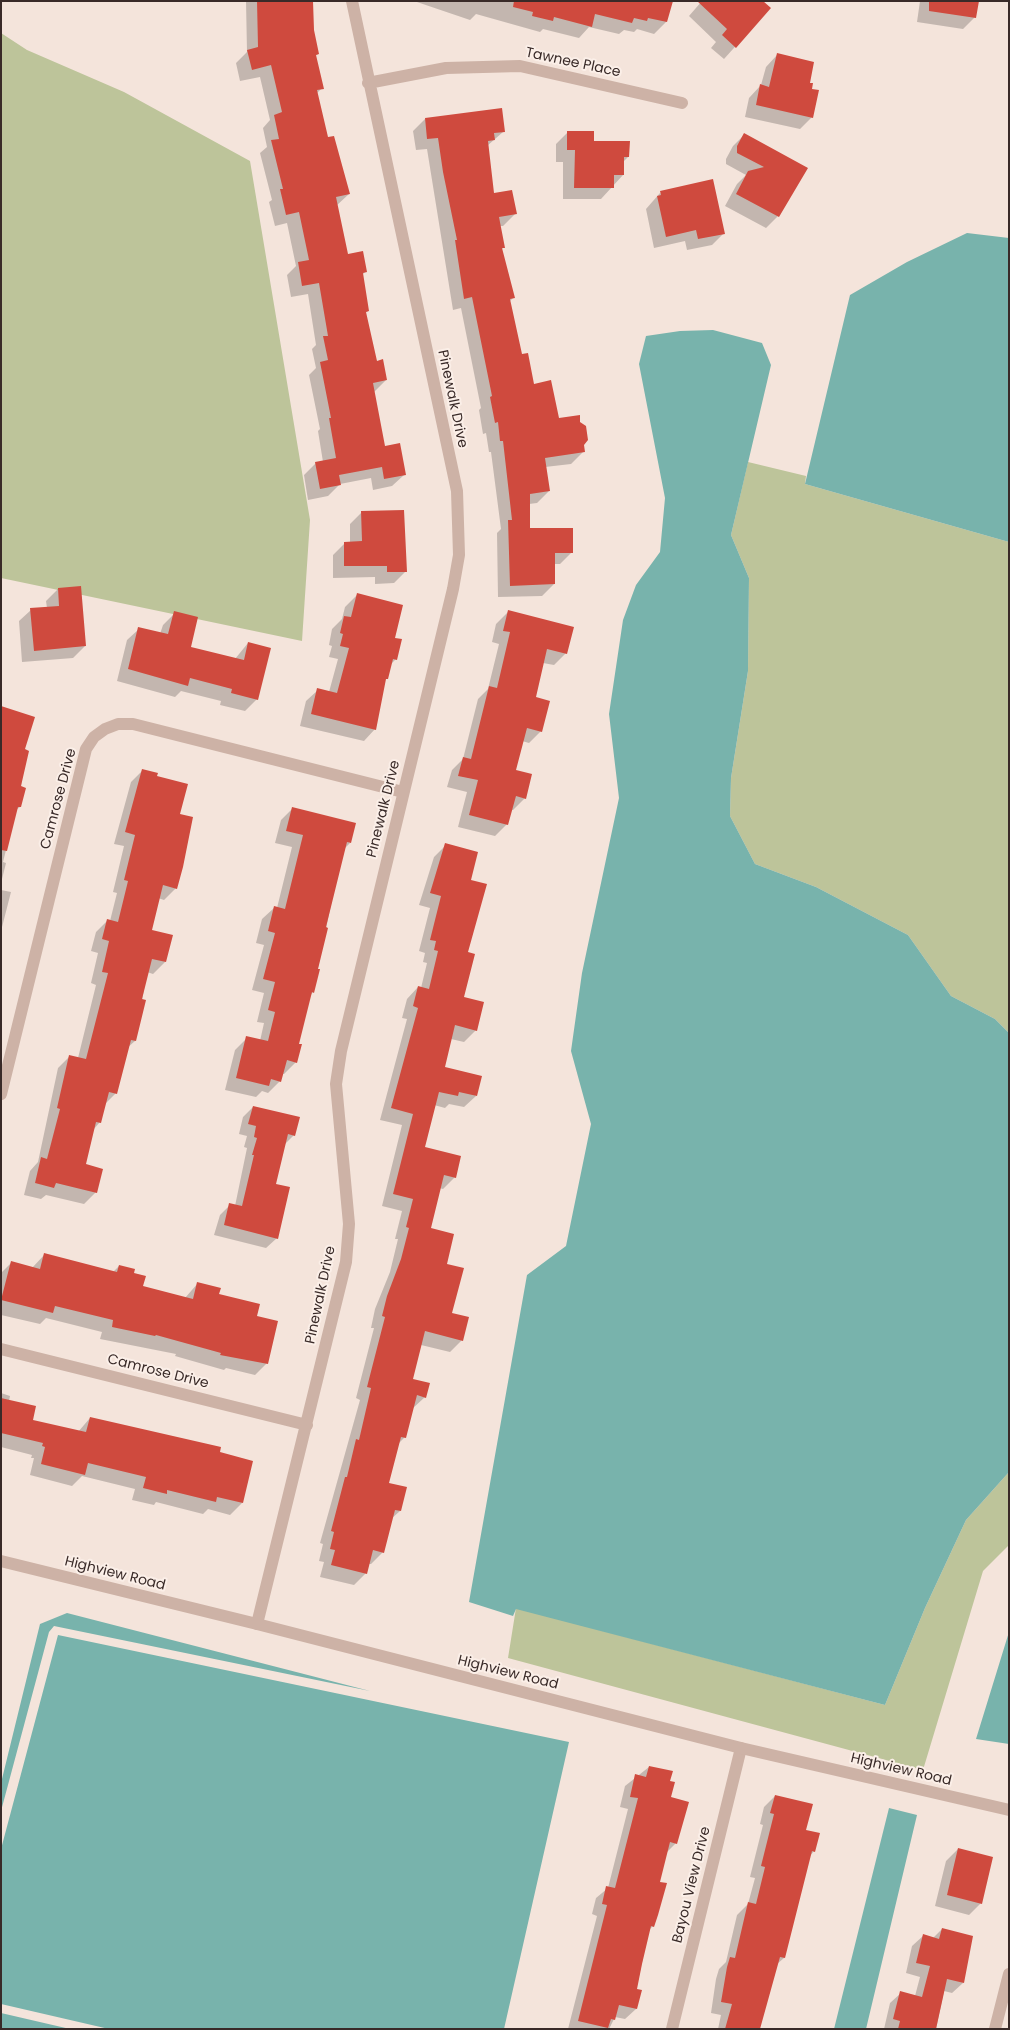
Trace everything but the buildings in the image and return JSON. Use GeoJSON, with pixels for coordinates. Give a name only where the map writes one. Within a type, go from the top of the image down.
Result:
{"type":"FeatureCollection","features":[{"type":"Feature","properties":{"kind":"street","name":"Pinewalk Drive"},"geometry":{"type":"LineString","coordinates":[[257,1624],[346,1262],[349,1224],[336,1084],[341,1051],[453,589],[459,556],[459,522],[455,481],[368,83],[352,1]]}},
{"type":"Feature","properties":{"kind":"street","name":"Tawnee Place"},"geometry":{"type":"LineString","coordinates":[[368,83],[446,68],[520,66],[682,103]]}},
{"type":"Feature","properties":{"kind":"street","name":"Camrose Drive"},"geometry":{"type":"LineString","coordinates":[[1,1094],[86,749],[94,737],[104,729],[118,724],[133,724],[403,792]]}},
{"type":"Feature","properties":{"kind":"street","name":"Camrose Drive"},"geometry":{"type":"LineString","coordinates":[[1,1349],[307,1425]]}},
{"type":"Feature","properties":{"kind":"street","name":"Highview Road"},"geometry":{"type":"LineString","coordinates":[[1,1561],[257,1624],[741,1748],[1009,1810]]}},
{"type":"Feature","properties":{"kind":"street","name":"Bayou View Drive"},"geometry":{"type":"LineString","coordinates":[[672,2029],[741,1748]]}},
{"type":"Feature","properties":{"kind":"street"},"geometry":{"type":"LineString","coordinates":[[995,2029],[1008,1980]]}},
{"type":"Feature","properties":{"kind":"green space"},"geometry":{"type":"Polygon","coordinates":[[[1,33],[27,50],[124,92],[250,161],[310,520],[302,641],[1,578],[1,33]]]}},
{"type":"Feature","properties":{"kind":"green space"},"geometry":{"type":"Polygon","coordinates":[[[748,462],[806,476],[805,484],[1009,542],[1009,1033],[995,1019],[951,996],[908,935],[816,887],[755,864],[730,816],[731,778],[748,671],[749,578],[731,535],[748,462]]]}},
{"type":"Feature","properties":{"kind":"green space"},"geometry":{"type":"Polygon","coordinates":[[[1009,1472],[1009,1545],[983,1571],[923,1770],[508,1658],[516,1608],[885,1705],[925,1608],[966,1520],[1009,1472]]]}},
{"type":"Feature","properties":{"kind":"water"},"geometry":{"type":"Polygon","coordinates":[[[967,233],[1009,238],[1009,542],[805,484],[850,295],[907,262],[967,233]]]}},
{"type":"Feature","properties":{"kind":"water"},"geometry":{"type":"Polygon","coordinates":[[[713,330],[762,343],[771,365],[731,535],[749,578],[748,671],[731,778],[730,816],[755,864],[816,887],[908,935],[951,996],[995,1019],[1009,1033],[1009,1472],[966,1520],[925,1608],[885,1705],[516,1609],[513,1616],[469,1602],[527,1275],[566,1246],[591,1124],[571,1051],[582,973],[619,798],[609,714],[623,620],[636,585],[660,552],[665,498],[639,364],[646,336],[680,331],[713,330]]]}},
{"type":"Feature","properties":{"kind":"water"},"geometry":{"type":"Polygon","coordinates":[[[67,1613],[370,1691],[54,1626],[49,1632],[1,1811],[1,1783],[40,1624],[67,1613]]]}},
{"type":"Feature","properties":{"kind":"water"},"geometry":{"type":"Polygon","coordinates":[[[1009,1632],[1009,1744],[976,1739],[1009,1632]]]}},
{"type":"Feature","properties":{"kind":"water"},"geometry":{"type":"Polygon","coordinates":[[[58,1635],[569,1742],[504,2029],[109,2029],[1,2004],[1,1849],[58,1635]]]}},
{"type":"Feature","properties":{"kind":"water"},"geometry":{"type":"Polygon","coordinates":[[[889,1808],[917,1815],[866,2029],[834,2029],[889,1808]]]}},
{"type":"Feature","properties":{"kind":"water"},"geometry":{"type":"Polygon","coordinates":[[[1,2013],[70,2029],[1,2029],[1,2013]]]}}]}
